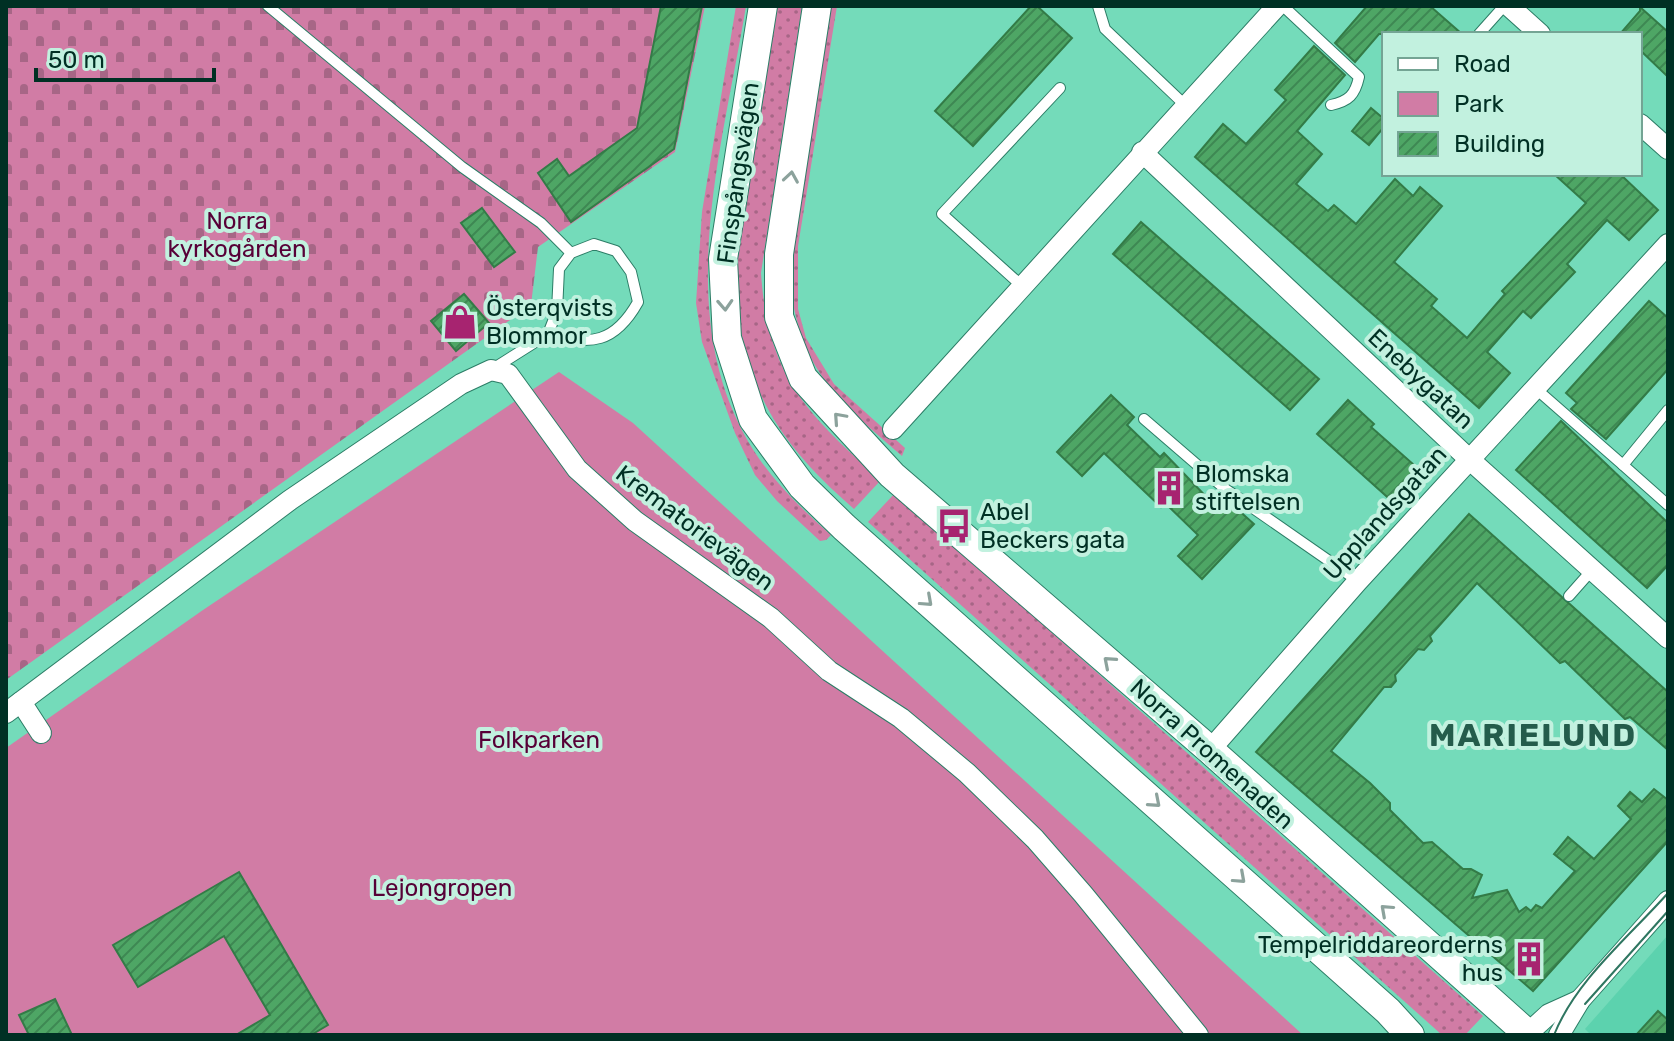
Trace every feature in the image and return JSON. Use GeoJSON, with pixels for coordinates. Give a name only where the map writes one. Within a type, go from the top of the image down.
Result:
{"type":"FeatureCollection","features":[{"type":"Feature","properties":{"kind":"main road","name":"Finspångsvägen"},"geometry":{"type":"LineString","coordinates":[[763,6],[723,259],[727,338],[753,419],[802,486],[821,504],[1388,1011]]}},
{"type":"Feature","properties":{"kind":"main road","name":"Norra Promenaden"},"geometry":{"type":"LineString","coordinates":[[817,6],[779,254],[779,317],[803,378],[892,475],[1210,750],[1527,1035]]}},
{"type":"Feature","properties":{"kind":"main road"},"geometry":{"type":"LineString","coordinates":[[1388,1011],[1410,1035]]}},
{"type":"Feature","properties":{"kind":"main road"},"geometry":{"type":"LineString","coordinates":[[1388,1011],[1422,1035]]}},
{"type":"Feature","properties":{"kind":"street"},"geometry":{"type":"LineString","coordinates":[[893,429],[1185,105],[1280,6]]}},
{"type":"Feature","properties":{"kind":"street"},"geometry":{"type":"LineString","coordinates":[[1506,6],[1538,32]]}},
{"type":"Feature","properties":{"kind":"street"},"geometry":{"type":"LineString","coordinates":[[1642,126],[1668,149]]}},
{"type":"Feature","properties":{"kind":"street","name":"Enebygatan"},"geometry":{"type":"LineString","coordinates":[[1142,152],[1469,459],[1592,570],[1665,628]]}},
{"type":"Feature","properties":{"kind":"street","name":"Upplandsgatan"},"geometry":{"type":"LineString","coordinates":[[1210,750],[1358,581],[1668,244]]}},
{"type":"Feature","properties":{"kind":"street"},"geometry":{"type":"LineString","coordinates":[[41,733],[14,708],[290,500],[461,384],[491,370]]}},
{"type":"Feature","properties":{"kind":"street","name":"Krematorievägen"},"geometry":{"type":"LineString","coordinates":[[491,370],[508,374],[577,469],[635,521],[771,618],[829,671],[901,718],[967,773],[1035,839],[1135,955],[1198,1035]]}},
{"type":"Feature","properties":{"kind":"street"},"geometry":{"type":"LineString","coordinates":[[1559,1035],[1580,1000],[1668,901]]}},
{"type":"Feature","properties":{"kind":"street"},"geometry":{"type":"LineString","coordinates":[[1527,1035],[1549,1014],[1580,1000]]}},
{"type":"Feature","properties":{"kind":"lane"},"geometry":{"type":"LineString","coordinates":[[268,6],[462,167],[541,223],[571,253]]}},
{"type":"Feature","properties":{"kind":"lane"},"geometry":{"type":"LineString","coordinates":[[1098,6],[1105,29],[1185,105]]}},
{"type":"Feature","properties":{"kind":"lane"},"geometry":{"type":"LineString","coordinates":[[1280,6],[1359,77],[1356,91],[1348,101],[1331,105]]}},
{"type":"Feature","properties":{"kind":"lane"},"geometry":{"type":"LineString","coordinates":[[1481,32],[1506,6]]}},
{"type":"Feature","properties":{"kind":"lane"},"geometry":{"type":"LineString","coordinates":[[1022,286],[942,214],[1060,88]]}},
{"type":"Feature","properties":{"kind":"lane"},"geometry":{"type":"LineString","coordinates":[[491,370],[548,334],[557,311],[559,269],[571,253],[594,244],[616,251],[631,272],[638,302],[626,323],[602,339],[574,341],[548,334]]}},
{"type":"Feature","properties":{"kind":"lane"},"geometry":{"type":"LineString","coordinates":[[1535,388],[1668,505]]}},
{"type":"Feature","properties":{"kind":"lane"},"geometry":{"type":"LineString","coordinates":[[1623,465],[1668,410]]}},
{"type":"Feature","properties":{"kind":"lane"},"geometry":{"type":"LineString","coordinates":[[1144,419],[1224,488],[1358,581]]}},
{"type":"Feature","properties":{"kind":"lane"},"geometry":{"type":"LineString","coordinates":[[1569,596],[1592,570]]}},
{"type":"Feature","properties":{"kind":"shaded area"},"geometry":{"type":"Polygon","coordinates":[[[1668,935],[1668,1035],[1591,1035],[1585,1029],[1668,935]]]}},
{"type":"Feature","properties":{"kind":"green space","name":"Norra kyrkogården"},"geometry":{"type":"Polygon","coordinates":[[[6,6],[705,6],[675,152],[538,247],[531,305],[6,680],[6,6]]]}},
{"type":"Feature","properties":{"kind":"green space"},"geometry":{"type":"Polygon","coordinates":[[[736,6],[746,6],[715,179],[709,238],[708,296],[715,353],[732,408],[760,460],[776,481],[831,535],[820,541],[777,501],[755,475],[735,433],[702,342],[696,303],[702,212],[736,6]]]}},
{"type":"Feature","properties":{"kind":"green space"},"geometry":{"type":"Polygon","coordinates":[[[774,6],[802,6],[761,273],[765,309],[772,340],[796,391],[832,434],[881,480],[854,509],[803,458],[767,407],[754,379],[738,315],[734,277],[774,6]]]}},
{"type":"Feature","properties":{"kind":"green space"},"geometry":{"type":"Polygon","coordinates":[[[828,6],[837,6],[798,246],[798,309],[806,338],[834,384],[905,448],[902,456],[824,380],[802,336],[794,309],[789,277],[828,6]]]}},
{"type":"Feature","properties":{"kind":"green space","name":"Folkparken"},"geometry":{"type":"Polygon","coordinates":[[[559,372],[633,423],[1303,1035],[6,1035],[6,748],[203,610],[559,372]]]}},
{"type":"Feature","properties":{"kind":"green space"},"geometry":{"type":"Polygon","coordinates":[[[895,493],[1483,1016],[1465,1035],[1442,1035],[868,522],[895,493]]]}},
{"type":"Feature","properties":{"kind":"building"},"geometry":{"type":"Polygon","coordinates":[[[661,6],[702,6],[674,149],[571,222],[538,173],[557,159],[569,176],[637,128],[661,6]]]}},
{"type":"Feature","properties":{"kind":"building"},"geometry":{"type":"Polygon","coordinates":[[[1031,6],[1037,6],[1072,38],[973,146],[935,111],[1031,6]]]}},
{"type":"Feature","properties":{"kind":"building"},"geometry":{"type":"Polygon","coordinates":[[[1367,6],[1430,6],[1460,32],[1382,32],[1355,62],[1335,43],[1367,6]]]}},
{"type":"Feature","properties":{"kind":"building"},"geometry":{"type":"Polygon","coordinates":[[[1640,7],[1668,32],[1668,77],[1642,52],[1642,32],[1622,32],[1640,7]]]}},
{"type":"Feature","properties":{"kind":"building"},"geometry":{"type":"Polygon","coordinates":[[[1314,46],[1345,75],[1297,131],[1322,154],[1296,184],[1328,211],[1334,205],[1356,224],[1395,179],[1413,196],[1420,187],[1442,206],[1394,262],[1437,299],[1431,306],[1467,338],[1505,294],[1502,291],[1586,203],[1556,176],[1622,176],[1658,210],[1629,240],[1607,220],[1567,264],[1575,272],[1531,318],[1523,311],[1487,352],[1510,373],[1479,408],[1195,157],[1223,124],[1246,144],[1286,100],[1275,90],[1314,46]]]}},
{"type":"Feature","properties":{"kind":"building"},"geometry":{"type":"Polygon","coordinates":[[[1371,108],[1382,117],[1382,129],[1369,145],[1352,131],[1371,108]]]}},
{"type":"Feature","properties":{"kind":"building"},"geometry":{"type":"Polygon","coordinates":[[[482,208],[515,252],[494,267],[461,223],[482,208]]]}},
{"type":"Feature","properties":{"kind":"building"},"geometry":{"type":"Polygon","coordinates":[[[1141,222],[1319,379],[1290,410],[1113,254],[1141,222]]]}},
{"type":"Feature","properties":{"kind":"building","name":"Österqvists Blommor"},"geometry":{"type":"Polygon","coordinates":[[[464,294],[489,323],[456,351],[431,321],[464,294]]]}},
{"type":"Feature","properties":{"kind":"building"},"geometry":{"type":"Polygon","coordinates":[[[1649,301],[1668,318],[1668,369],[1606,439],[1571,409],[1577,403],[1566,393],[1649,301]]]}},
{"type":"Feature","properties":{"kind":"building","name":"Blomska stiftelsen"},"geometry":{"type":"Polygon","coordinates":[[[1111,395],[1134,417],[1127,425],[1160,457],[1164,453],[1218,509],[1227,500],[1254,524],[1202,579],[1178,556],[1198,535],[1165,503],[1161,507],[1104,453],[1082,476],[1057,452],[1111,395]]]}},
{"type":"Feature","properties":{"kind":"building"},"geometry":{"type":"Polygon","coordinates":[[[1348,400],[1374,424],[1371,427],[1422,472],[1394,503],[1317,434],[1348,400]]]}},
{"type":"Feature","properties":{"kind":"building"},"geometry":{"type":"Polygon","coordinates":[[[1561,421],[1668,523],[1668,565],[1647,588],[1516,470],[1561,421]]]}},
{"type":"Feature","properties":{"kind":"building"},"geometry":{"type":"Polygon","coordinates":[[[1469,514],[1668,692],[1668,750],[1630,717],[1625,719],[1565,661],[1560,663],[1477,583],[1430,636],[1432,641],[1424,650],[1418,649],[1395,675],[1396,681],[1391,687],[1384,687],[1331,751],[1390,803],[1390,810],[1423,843],[1432,842],[1463,869],[1471,869],[1482,875],[1472,898],[1507,890],[1519,912],[1526,907],[1531,911],[1536,905],[1542,908],[1575,871],[1554,854],[1568,837],[1594,859],[1631,819],[1618,806],[1630,792],[1642,802],[1654,789],[1668,800],[1668,841],[1533,991],[1256,752],[1469,514]]]}},
{"type":"Feature","properties":{"kind":"building"},"geometry":{"type":"Polygon","coordinates":[[[239,872],[328,1025],[311,1035],[236,1035],[270,1015],[224,936],[138,987],[113,945],[239,872]]]}},
{"type":"Feature","properties":{"kind":"building"},"geometry":{"type":"Polygon","coordinates":[[[55,999],[72,1035],[29,1035],[19,1015],[55,999]]]}},
{"type":"Feature","properties":{"kind":"building"},"geometry":{"type":"Polygon","coordinates":[[[1658,1011],[1668,1020],[1668,1035],[1636,1035],[1658,1011]]]}},
{"type":"Feature","properties":{"kind":"tram line"},"geometry":{"type":"LineString","coordinates":[[1554,1035],[1589,978],[1668,893]]}},
{"type":"Feature","properties":{"kind":"tram line"},"geometry":{"type":"LineString","coordinates":[[1585,1004],[1668,911]]}},
{"type":"Feature","properties":{"kind":"place","name":"Österqvists Blommor"},"geometry":{"type":"Point","coordinates":[460,322]}},
{"type":"Feature","properties":{"kind":"place","name":"Blomska stiftelsen"},"geometry":{"type":"Point","coordinates":[1169,488]}},
{"type":"Feature","properties":{"kind":"place","name":"Abel Beckers gata"},"geometry":{"type":"Point","coordinates":[954,526]}},
{"type":"Feature","properties":{"kind":"place","name":"Tempelriddareorderns hus"},"geometry":{"type":"Point","coordinates":[1529,959]}},
{"type":"Feature","properties":{"kind":"district","name":"MARIELUND"},"geometry":{"type":"Point","coordinates":[1533,735]}},
{"type":"Feature","properties":{"kind":"park label","name":"Lejongropen"},"geometry":{"type":"Point","coordinates":[442,888]}}]}
